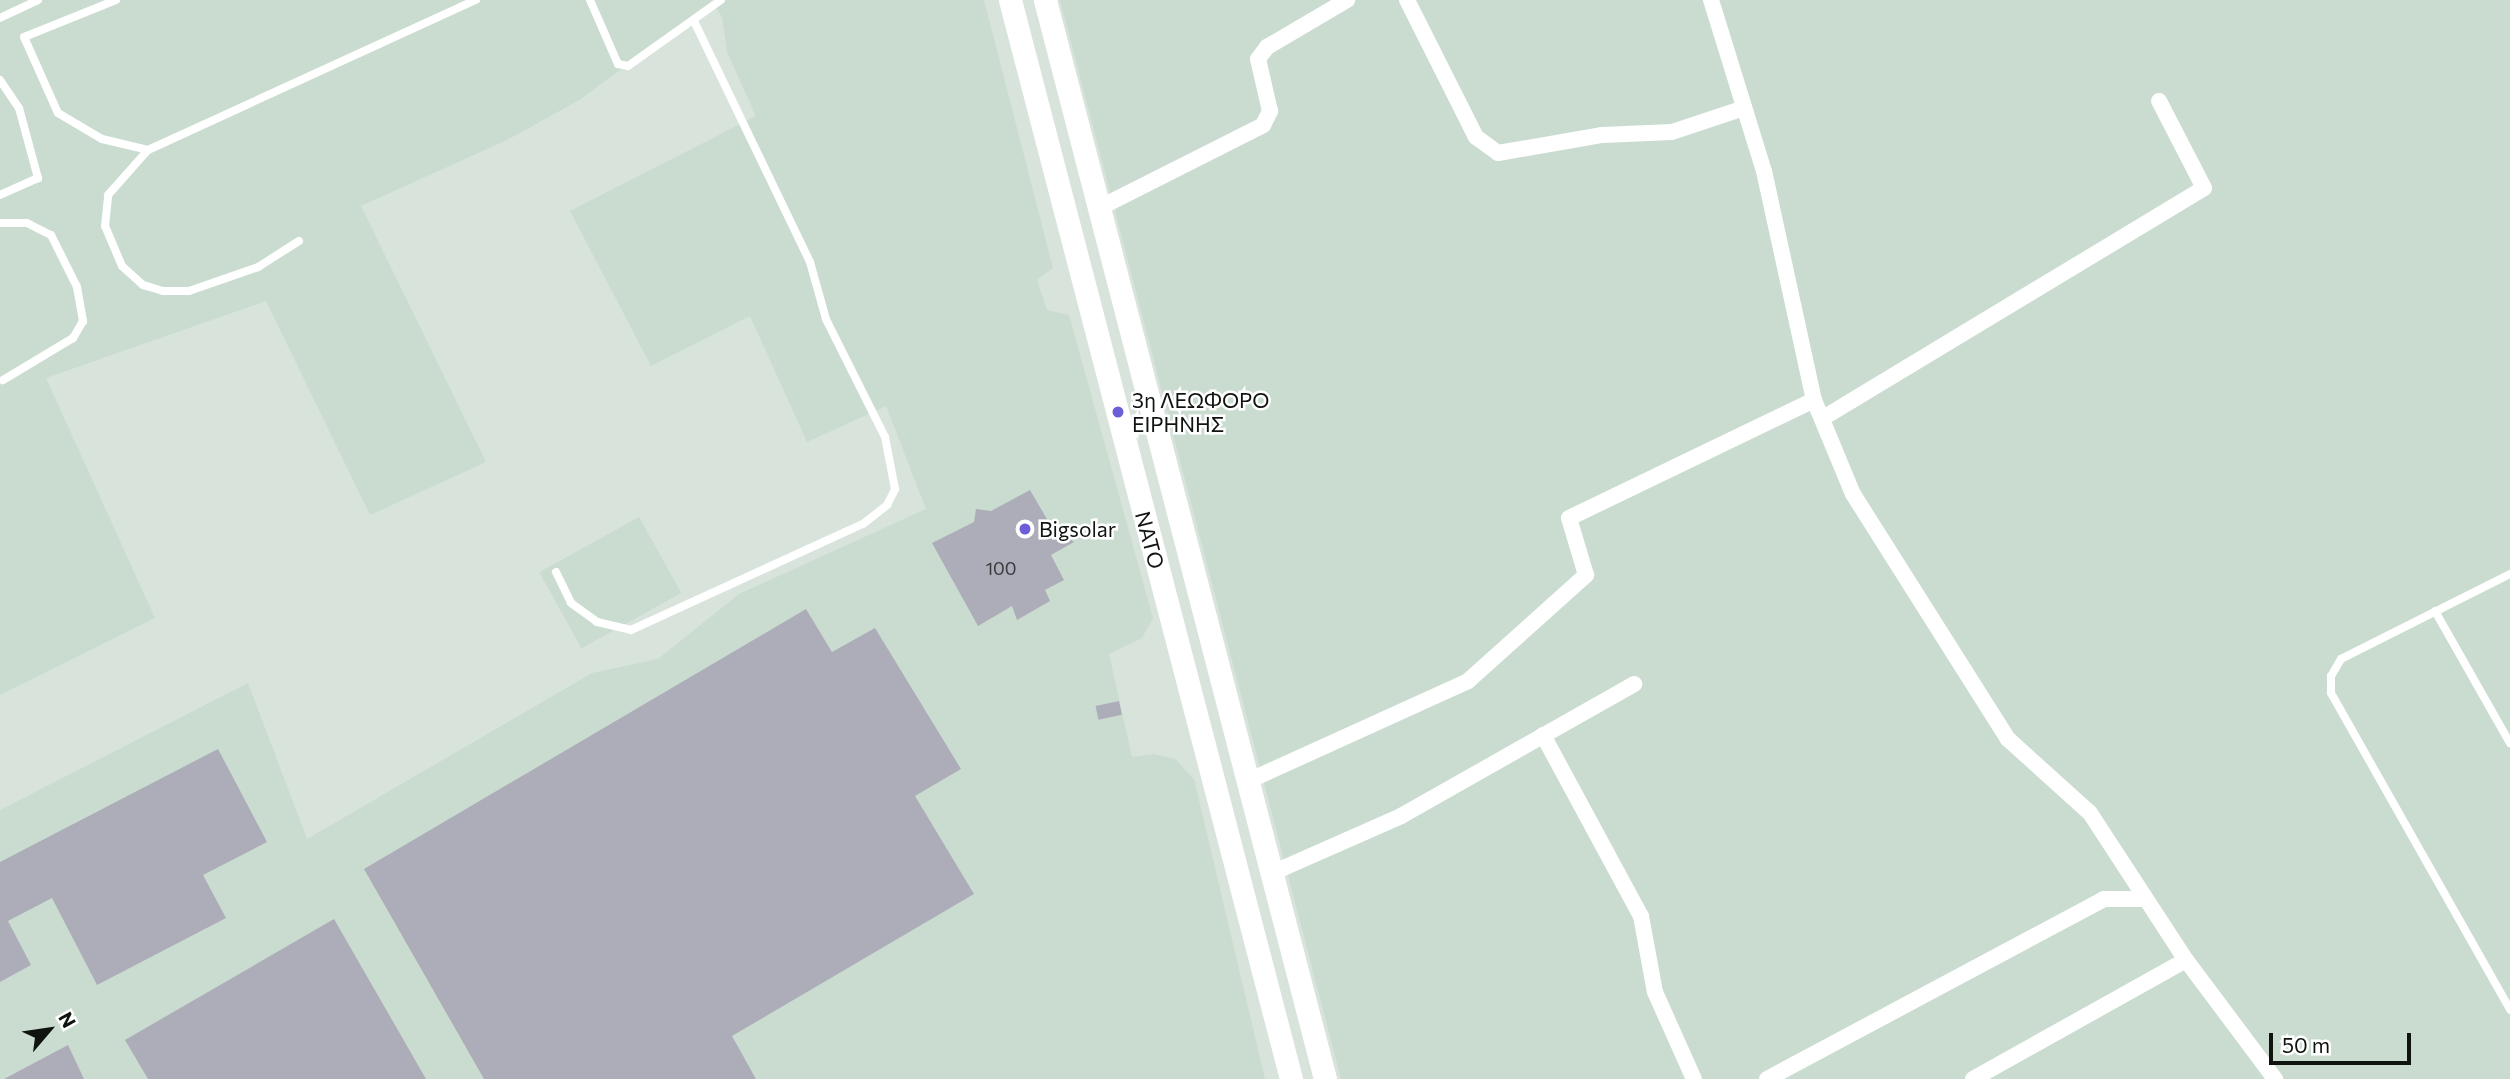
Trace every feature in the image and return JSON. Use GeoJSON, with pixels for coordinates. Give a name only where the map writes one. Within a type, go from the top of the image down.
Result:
{"type":"FeatureCollection","features":[{"type":"Feature","properties":{"kind":"main road","name":"ΝΑΤΟ"},"geometry":{"type":"LineString","coordinates":[[1010,0],[1290,1079]]}},
{"type":"Feature","properties":{"kind":"main road","name":"ΝΑΤΟ"},"geometry":{"type":"LineString","coordinates":[[1045,0],[1325,1079]]}},
{"type":"Feature","properties":{"kind":"street"},"geometry":{"type":"LineString","coordinates":[[1099,208],[1263,125],[1270,111],[1258,59],[1267,47],[1347,0]]}},
{"type":"Feature","properties":{"kind":"street"},"geometry":{"type":"LineString","coordinates":[[1407,0],[1476,137],[1498,153],[1602,135],[1672,132],[1744,108]]}},
{"type":"Feature","properties":{"kind":"street"},"geometry":{"type":"LineString","coordinates":[[1711,0],[1764,171],[1814,400],[1853,494],[2008,738],[2090,813],[2186,961],[2275,1079]]}},
{"type":"Feature","properties":{"kind":"street"},"geometry":{"type":"LineString","coordinates":[[1823,418],[2204,188],[2159,102]]}},
{"type":"Feature","properties":{"kind":"street"},"geometry":{"type":"LineString","coordinates":[[1248,781],[1468,681],[1586,575],[1569,517],[1814,400]]}},
{"type":"Feature","properties":{"kind":"street"},"geometry":{"type":"LineString","coordinates":[[1272,873],[1401,816],[1634,684]]}},
{"type":"Feature","properties":{"kind":"street"},"geometry":{"type":"LineString","coordinates":[[1544,735],[1641,916],[1655,992],[1694,1079]]}},
{"type":"Feature","properties":{"kind":"street"},"geometry":{"type":"LineString","coordinates":[[1767,1079],[2104,899],[2144,899]]}},
{"type":"Feature","properties":{"kind":"street"},"geometry":{"type":"LineString","coordinates":[[1973,1079],[2186,961]]}},
{"type":"Feature","properties":{"kind":"lane"},"geometry":{"type":"LineString","coordinates":[[0,18],[38,0]]}},
{"type":"Feature","properties":{"kind":"lane"},"geometry":{"type":"LineString","coordinates":[[116,0],[24,37],[58,113],[102,139],[148,150]]}},
{"type":"Feature","properties":{"kind":"lane"},"geometry":{"type":"LineString","coordinates":[[299,241],[258,267],[189,291],[143,285],[122,266],[105,226],[108,195],[148,150],[476,0]]}},
{"type":"Feature","properties":{"kind":"lane"},"geometry":{"type":"LineString","coordinates":[[590,0],[623,66],[634,65],[722,0]]}},
{"type":"Feature","properties":{"kind":"lane"},"geometry":{"type":"LineString","coordinates":[[556,572],[570,603],[597,622],[631,630],[863,524],[887,505],[895,489],[885,437],[826,318],[810,262],[694,21]]}},
{"type":"Feature","properties":{"kind":"lane"},"geometry":{"type":"LineString","coordinates":[[0,80],[28,132],[38,178],[0,195]]}},
{"type":"Feature","properties":{"kind":"lane"},"geometry":{"type":"LineString","coordinates":[[0,223],[27,223],[51,235],[77,287],[83,321],[73,338],[3,380]]}},
{"type":"Feature","properties":{"kind":"lane"},"geometry":{"type":"LineString","coordinates":[[2510,574],[2340,659],[2331,676],[2332,693],[2510,1010]]}},
{"type":"Feature","properties":{"kind":"lane"},"geometry":{"type":"LineString","coordinates":[[2435,611],[2510,743]]}},
{"type":"Feature","properties":{"kind":"shaded area"},"geometry":{"type":"Polygon","coordinates":[[[0,0],[984,0],[1053,268],[1037,280],[1047,310],[1069,315],[1153,618],[1142,638],[1109,654],[1132,757],[1154,754],[1175,759],[1194,779],[1265,1079],[0,1079],[0,810],[248,683],[307,839],[592,673],[658,659],[739,594],[926,509],[886,406],[807,442],[750,316],[651,366],[570,211],[756,116],[727,52],[722,17],[712,1],[581,99],[509,139],[361,206],[486,462],[370,515],[266,301],[46,378],[155,618],[0,695],[0,0]]]}},
{"type":"Feature","properties":{"kind":"shaded area"},"geometry":{"type":"Polygon","coordinates":[[[1060,0],[2510,0],[2510,1079],[1341,1079],[1060,0]]]}},
{"type":"Feature","properties":{"kind":"shaded area"},"geometry":{"type":"Polygon","coordinates":[[[639,517],[681,593],[581,648],[539,572],[639,517]]]}},
{"type":"Feature","properties":{"kind":"building"},"geometry":{"type":"Polygon","coordinates":[[[1030,490],[1051,526],[1074,542],[1051,555],[1064,580],[1045,590],[1050,601],[1017,620],[1012,606],[978,626],[932,543],[974,522],[976,509],[991,511],[1030,490]]]}},
{"type":"Feature","properties":{"kind":"building"},"geometry":{"type":"Polygon","coordinates":[[[806,609],[832,652],[875,628],[961,769],[915,796],[974,894],[732,1036],[756,1079],[484,1079],[364,869],[806,609]]]}},
{"type":"Feature","properties":{"kind":"building"},"geometry":{"type":"Polygon","coordinates":[[[1119,701],[1122,715],[1098,720],[1096,706],[1119,701]]]}},
{"type":"Feature","properties":{"kind":"building"},"geometry":{"type":"Polygon","coordinates":[[[218,749],[267,842],[203,875],[226,918],[97,985],[52,898],[8,921],[31,965],[0,982],[0,862],[218,749]]]}},
{"type":"Feature","properties":{"kind":"building"},"geometry":{"type":"Polygon","coordinates":[[[334,919],[426,1079],[148,1079],[125,1040],[334,919]]]}},
{"type":"Feature","properties":{"kind":"building"},"geometry":{"type":"Polygon","coordinates":[[[68,1045],[84,1079],[4,1079],[68,1045]]]}},
{"type":"Feature","properties":{"kind":"place","name":"3η ΛΕΩΦΟΡΟ ΕΙΡΗΝΗΣ"},"geometry":{"type":"Point","coordinates":[1118,412]}},
{"type":"Feature","properties":{"kind":"place","name":"Bigsolar"},"geometry":{"type":"Point","coordinates":[1025,529]}}]}
